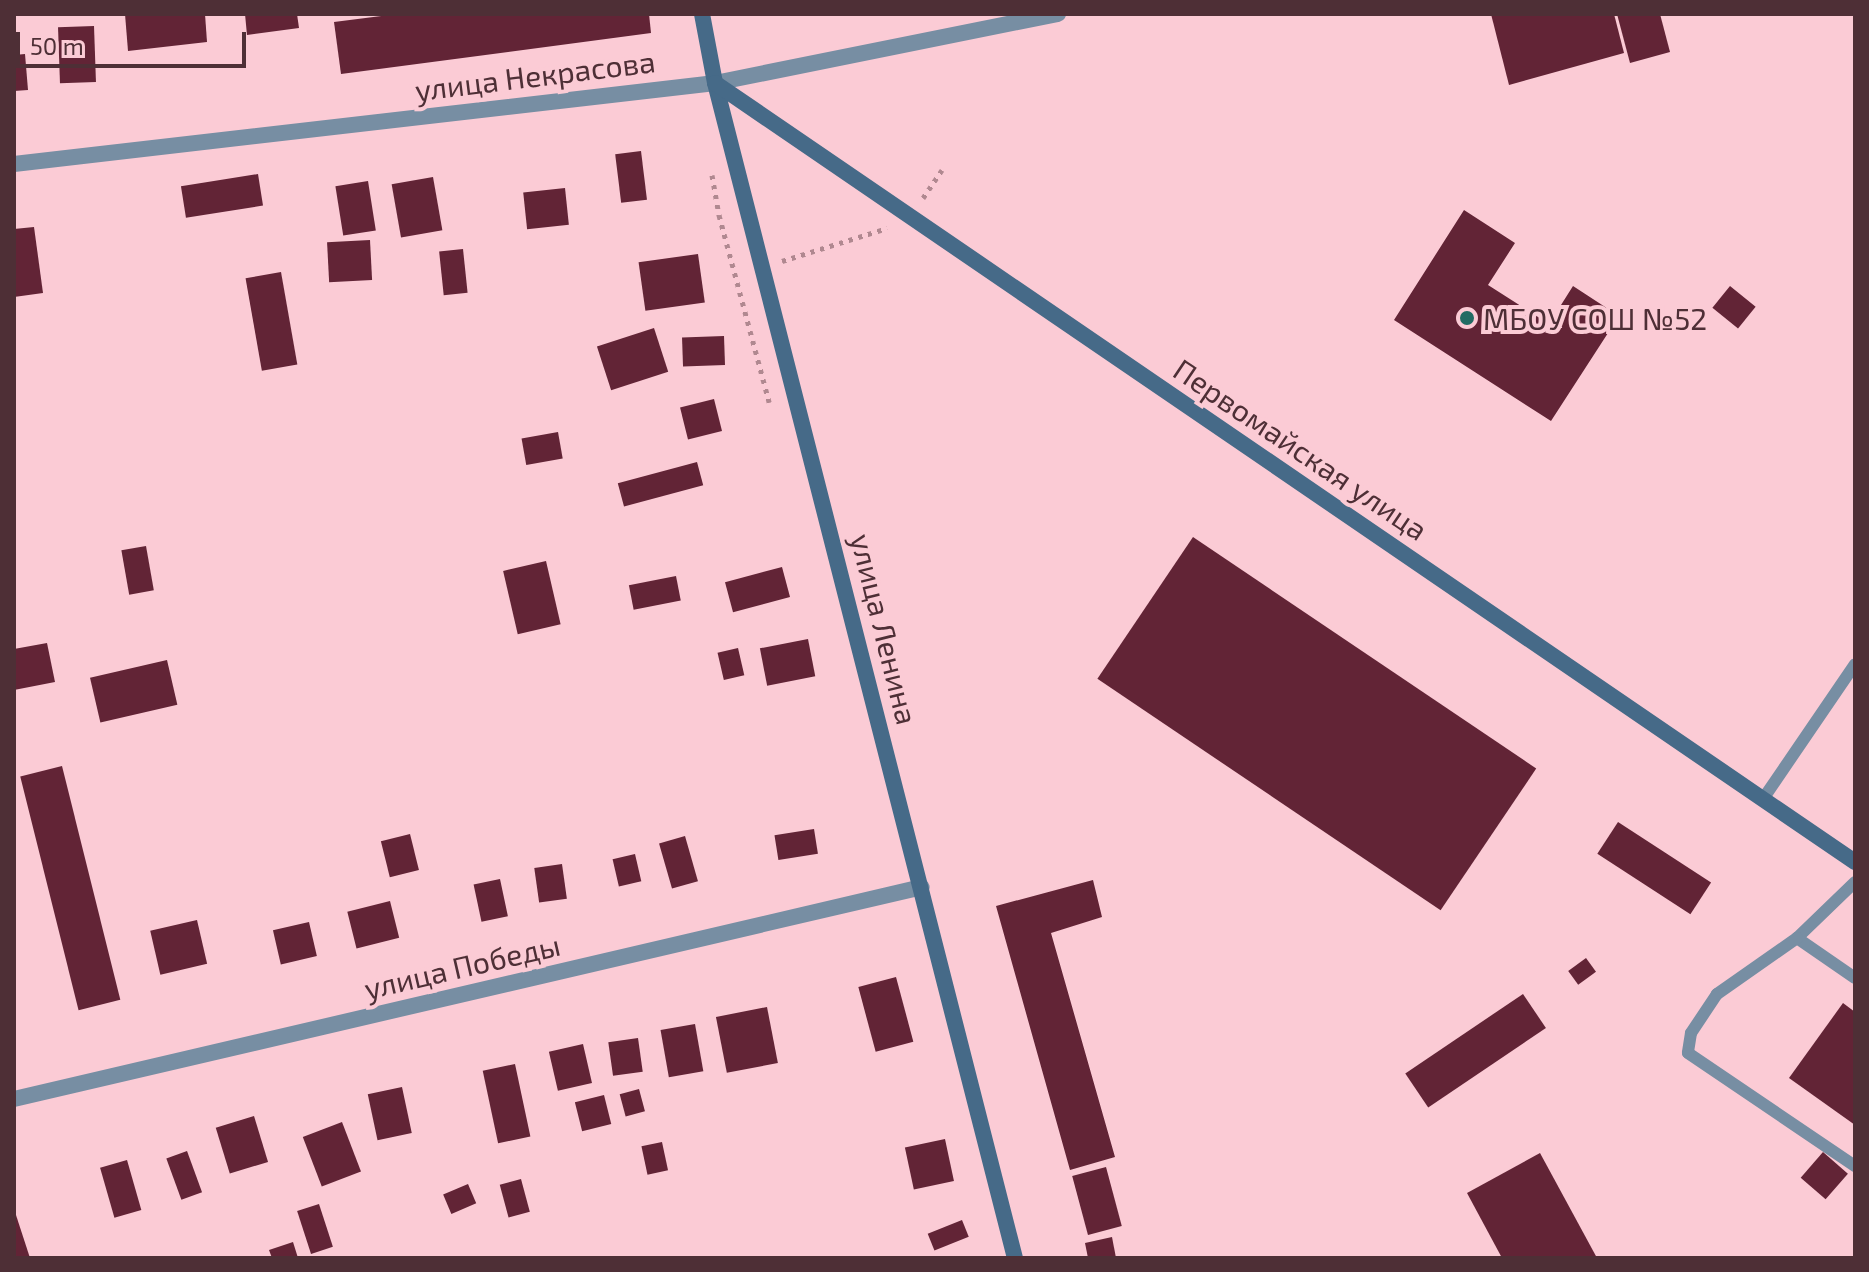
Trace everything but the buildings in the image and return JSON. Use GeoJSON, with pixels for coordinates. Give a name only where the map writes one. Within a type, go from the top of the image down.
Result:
{"type":"FeatureCollection","features":[{"type":"Feature","properties":{"kind":"street","name":"улица Ленина"},"geometry":{"type":"LineString","coordinates":[[702,14],[715,83],[1015,1258]]}},
{"type":"Feature","properties":{"kind":"street","name":"улица Некрасова"},"geometry":{"type":"LineString","coordinates":[[14,164],[715,83],[1058,14]]}},
{"type":"Feature","properties":{"kind":"street","name":"Первомайская улица"},"geometry":{"type":"LineString","coordinates":[[715,83],[1855,862]]}},
{"type":"Feature","properties":{"kind":"street","name":"улица Победы"},"geometry":{"type":"LineString","coordinates":[[14,1099],[922,887]]}},
{"type":"Feature","properties":{"kind":"lane"},"geometry":{"type":"LineString","coordinates":[[1763,799],[1855,664]]}},
{"type":"Feature","properties":{"kind":"lane"},"geometry":{"type":"LineString","coordinates":[[1855,882],[1797,938],[1717,994],[1691,1033],[1688,1053],[1855,1166]]}},
{"type":"Feature","properties":{"kind":"lane"},"geometry":{"type":"LineString","coordinates":[[1797,938],[1855,978]]}},
{"type":"Feature","properties":{"kind":"path"},"geometry":{"type":"LineString","coordinates":[[735,276],[906,222],[942,170]]}},
{"type":"Feature","properties":{"kind":"place","name":"МБОУ СОШ №52"},"geometry":{"type":"Point","coordinates":[1467,318]}}]}
